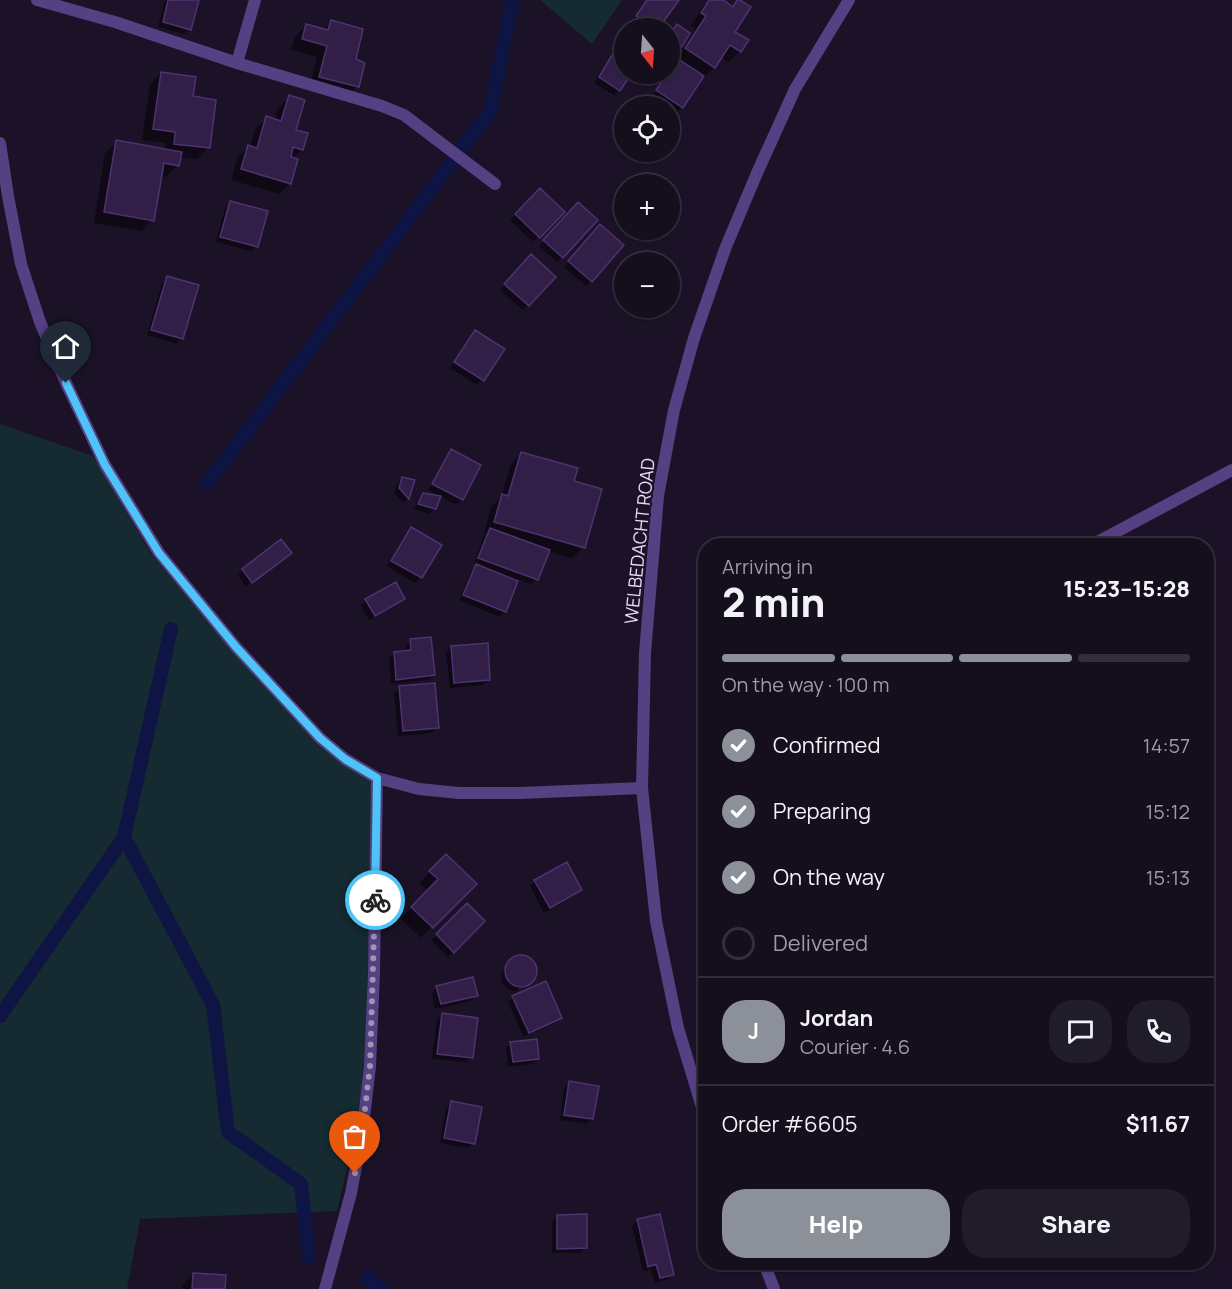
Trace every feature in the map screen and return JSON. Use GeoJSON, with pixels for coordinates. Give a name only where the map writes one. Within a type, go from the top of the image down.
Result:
{"type":"FeatureCollection","features":[{"type":"Feature","properties":{"kind":"street"},"geometry":{"type":"LineString","coordinates":[[37,0],[115,22],[237,63],[382,106],[404,115],[495,184]]}},
{"type":"Feature","properties":{"kind":"street"},"geometry":{"type":"LineString","coordinates":[[237,63],[255,0]]}},
{"type":"Feature","properties":{"kind":"street","name":"WELBEDACHT ROAD"},"geometry":{"type":"LineString","coordinates":[[698,1094],[678,1028],[656,921],[642,788],[645,653],[658,496],[674,410],[694,338],[725,249],[795,89],[849,0]]}},
{"type":"Feature","properties":{"kind":"street"},"geometry":{"type":"LineString","coordinates":[[0,143],[21,264],[40,322],[105,465],[159,553],[236,647],[320,738],[345,759],[377,778],[419,789],[459,793],[520,793],[642,788]]}},
{"type":"Feature","properties":{"kind":"street"},"geometry":{"type":"LineString","coordinates":[[1105,538],[1232,470]]}},
{"type":"Feature","properties":{"kind":"street"},"geometry":{"type":"LineString","coordinates":[[325,1289],[351,1193],[362,1135],[370,1066],[377,778]]}},
{"type":"Feature","properties":{"kind":"street"},"geometry":{"type":"LineString","coordinates":[[767,1270],[774,1289]]}},
{"type":"Feature","properties":{"kind":"green space"},"geometry":{"type":"Polygon","coordinates":[[[540,0],[622,0],[592,44],[540,0]]]}},
{"type":"Feature","properties":{"kind":"green space"},"geometry":{"type":"Polygon","coordinates":[[[0,424],[93,456],[151,554],[225,643],[374,779],[365,1056],[356,1132],[337,1211],[140,1219],[127,1289],[0,1289],[0,424]]]}},
{"type":"Feature","properties":{"kind":"building"},"geometry":{"type":"Polygon","coordinates":[[[168,0],[199,0],[191,30],[163,22],[168,0]]]}},
{"type":"Feature","properties":{"kind":"building"},"geometry":{"type":"Polygon","coordinates":[[[647,0],[679,0],[666,18],[636,16],[647,0]]]}},
{"type":"Feature","properties":{"kind":"building"},"geometry":{"type":"Polygon","coordinates":[[[709,0],[723,0],[733,7],[737,0],[740,0],[751,7],[735,32],[749,40],[741,52],[730,45],[715,68],[685,48],[706,16],[701,13],[709,0]]]}},
{"type":"Feature","properties":{"kind":"building"},"geometry":{"type":"Polygon","coordinates":[[[331,20],[363,29],[356,59],[365,63],[359,87],[319,77],[327,46],[302,39],[306,24],[328,30],[331,20]]]}},
{"type":"Feature","properties":{"kind":"building"},"geometry":{"type":"Polygon","coordinates":[[[680,26],[690,33],[682,47],[680,46],[680,26]]]}},
{"type":"Feature","properties":{"kind":"building"},"geometry":{"type":"Polygon","coordinates":[[[614,52],[614,84],[625,84],[620,91],[599,77],[614,52]]]}},
{"type":"Feature","properties":{"kind":"building"},"geometry":{"type":"Polygon","coordinates":[[[680,60],[704,76],[683,108],[680,106],[680,96],[665,96],[656,90],[660,84],[680,84],[680,60]]]}},
{"type":"Feature","properties":{"kind":"building"},"geometry":{"type":"Polygon","coordinates":[[[161,72],[196,77],[193,96],[216,100],[210,148],[174,144],[175,132],[153,129],[161,72]]]}},
{"type":"Feature","properties":{"kind":"building"},"geometry":{"type":"Polygon","coordinates":[[[289,95],[305,100],[296,130],[308,133],[303,150],[293,147],[291,157],[298,159],[291,184],[241,169],[248,145],[257,148],[266,116],[281,121],[289,95]]]}},
{"type":"Feature","properties":{"kind":"building"},"geometry":{"type":"Polygon","coordinates":[[[116,140],[182,152],[179,166],[164,163],[154,221],[104,212],[116,140]]]}},
{"type":"Feature","properties":{"kind":"building"},"geometry":{"type":"Polygon","coordinates":[[[540,188],[565,212],[540,238],[515,214],[540,188]]]}},
{"type":"Feature","properties":{"kind":"building"},"geometry":{"type":"Polygon","coordinates":[[[230,201],[268,211],[258,247],[220,237],[230,201]]]}},
{"type":"Feature","properties":{"kind":"building"},"geometry":{"type":"Polygon","coordinates":[[[578,202],[598,220],[563,258],[543,240],[578,202]]]}},
{"type":"Feature","properties":{"kind":"building"},"geometry":{"type":"Polygon","coordinates":[[[600,224],[614,236],[614,240],[618,240],[624,245],[618,252],[614,252],[614,257],[592,282],[568,261],[600,224]]]}},
{"type":"Feature","properties":{"kind":"building"},"geometry":{"type":"Polygon","coordinates":[[[531,254],[556,277],[529,306],[504,284],[531,254]]]}},
{"type":"Feature","properties":{"kind":"building"},"geometry":{"type":"Polygon","coordinates":[[[167,276],[199,285],[183,339],[151,330],[167,276]]]}},
{"type":"Feature","properties":{"kind":"building"},"geometry":{"type":"Polygon","coordinates":[[[475,330],[505,349],[484,381],[454,362],[475,330]]]}},
{"type":"Feature","properties":{"kind":"building"},"geometry":{"type":"Polygon","coordinates":[[[451,449],[481,465],[463,500],[432,484],[451,449]]]}},
{"type":"Feature","properties":{"kind":"building"},"geometry":{"type":"Polygon","coordinates":[[[521,452],[578,468],[574,481],[602,489],[585,548],[494,522],[502,494],[508,496],[521,452]]]}},
{"type":"Feature","properties":{"kind":"building"},"geometry":{"type":"Polygon","coordinates":[[[402,477],[415,480],[409,499],[399,488],[402,477]]]}},
{"type":"Feature","properties":{"kind":"building"},"geometry":{"type":"Polygon","coordinates":[[[423,493],[441,496],[436,509],[418,504],[423,493]]]}},
{"type":"Feature","properties":{"kind":"building"},"geometry":{"type":"Polygon","coordinates":[[[411,527],[442,545],[422,578],[391,561],[411,527]]]}},
{"type":"Feature","properties":{"kind":"building"},"geometry":{"type":"Polygon","coordinates":[[[490,528],[550,550],[538,580],[478,558],[490,528]]]}},
{"type":"Feature","properties":{"kind":"building"},"geometry":{"type":"Polygon","coordinates":[[[281,539],[292,553],[252,583],[242,569],[281,539]]]}},
{"type":"Feature","properties":{"kind":"building"},"geometry":{"type":"Polygon","coordinates":[[[476,564],[518,581],[506,612],[463,595],[476,564]]]}},
{"type":"Feature","properties":{"kind":"building"},"geometry":{"type":"Polygon","coordinates":[[[396,582],[405,599],[375,616],[365,599],[396,582]]]}},
{"type":"Feature","properties":{"kind":"building"},"geometry":{"type":"Polygon","coordinates":[[[431,637],[435,675],[396,680],[394,652],[411,650],[410,639],[431,637]]]}},
{"type":"Feature","properties":{"kind":"building"},"geometry":{"type":"Polygon","coordinates":[[[488,643],[490,680],[454,683],[451,646],[488,643]]]}},
{"type":"Feature","properties":{"kind":"building"},"geometry":{"type":"Polygon","coordinates":[[[435,683],[439,728],[403,731],[399,686],[435,683]]]}},
{"type":"Feature","properties":{"kind":"building"},"geometry":{"type":"Polygon","coordinates":[[[446,854],[477,884],[433,928],[411,907],[438,879],[429,871],[446,854]]]}},
{"type":"Feature","properties":{"kind":"building"},"geometry":{"type":"Polygon","coordinates":[[[567,862],[582,890],[550,908],[534,880],[567,862]]]}},
{"type":"Feature","properties":{"kind":"building"},"geometry":{"type":"Polygon","coordinates":[[[467,903],[485,921],[454,953],[436,934],[467,903]]]}},
{"type":"Feature","properties":{"kind":"building"},"geometry":{"type":"Polygon","coordinates":[[[521,955],[532,960],[537,971],[532,982],[521,987],[510,982],[505,971],[510,960],[521,955]]]}},
{"type":"Feature","properties":{"kind":"building"},"geometry":{"type":"Polygon","coordinates":[[[473,977],[478,996],[441,1004],[436,986],[473,977]]]}},
{"type":"Feature","properties":{"kind":"building"},"geometry":{"type":"Polygon","coordinates":[[[546,981],[562,1018],[529,1033],[512,996],[546,981]]]}},
{"type":"Feature","properties":{"kind":"building"},"geometry":{"type":"Polygon","coordinates":[[[442,1013],[478,1018],[473,1058],[437,1054],[442,1013]]]}},
{"type":"Feature","properties":{"kind":"building"},"geometry":{"type":"Polygon","coordinates":[[[537,1039],[539,1059],[513,1062],[510,1042],[537,1039]]]}},
{"type":"Feature","properties":{"kind":"building"},"geometry":{"type":"Polygon","coordinates":[[[569,1081],[599,1086],[593,1119],[564,1115],[569,1081]]]}},
{"type":"Feature","properties":{"kind":"building"},"geometry":{"type":"Polygon","coordinates":[[[451,1101],[482,1107],[475,1144],[444,1138],[451,1101]]]}},
{"type":"Feature","properties":{"kind":"building"},"geometry":{"type":"Polygon","coordinates":[[[587,1214],[587,1248],[557,1249],[557,1215],[587,1214]]]}},
{"type":"Feature","properties":{"kind":"building"},"geometry":{"type":"Polygon","coordinates":[[[660,1214],[674,1275],[660,1278],[656,1264],[648,1267],[637,1219],[660,1214]]]}},
{"type":"Feature","properties":{"kind":"building"},"geometry":{"type":"Polygon","coordinates":[[[193,1273],[226,1275],[225,1289],[192,1289],[193,1273]]]}},
{"type":"Feature","properties":{"kind":"waterway"},"geometry":{"type":"LineString","coordinates":[[207,484],[490,112],[513,0]]}},
{"type":"Feature","properties":{"kind":"waterway"},"geometry":{"type":"LineString","coordinates":[[171,629],[124,837],[213,1005],[228,1132],[301,1184],[309,1257]]}},
{"type":"Feature","properties":{"kind":"waterway"},"geometry":{"type":"LineString","coordinates":[[0,1016],[124,837]]}},
{"type":"Feature","properties":{"kind":"waterway"},"geometry":{"type":"LineString","coordinates":[[368,1277],[381,1289]]}},
{"type":"Feature","properties":{"kind":"way so far"},"geometry":{"type":"LineString","coordinates":[[355,1173],[370,1066],[375,900]]}},
{"type":"Feature","properties":{"kind":"route"},"geometry":{"type":"LineString","coordinates":[[66,383],[105,465],[159,553],[236,647],[320,738],[345,759],[377,778],[375,900]]}}]}
